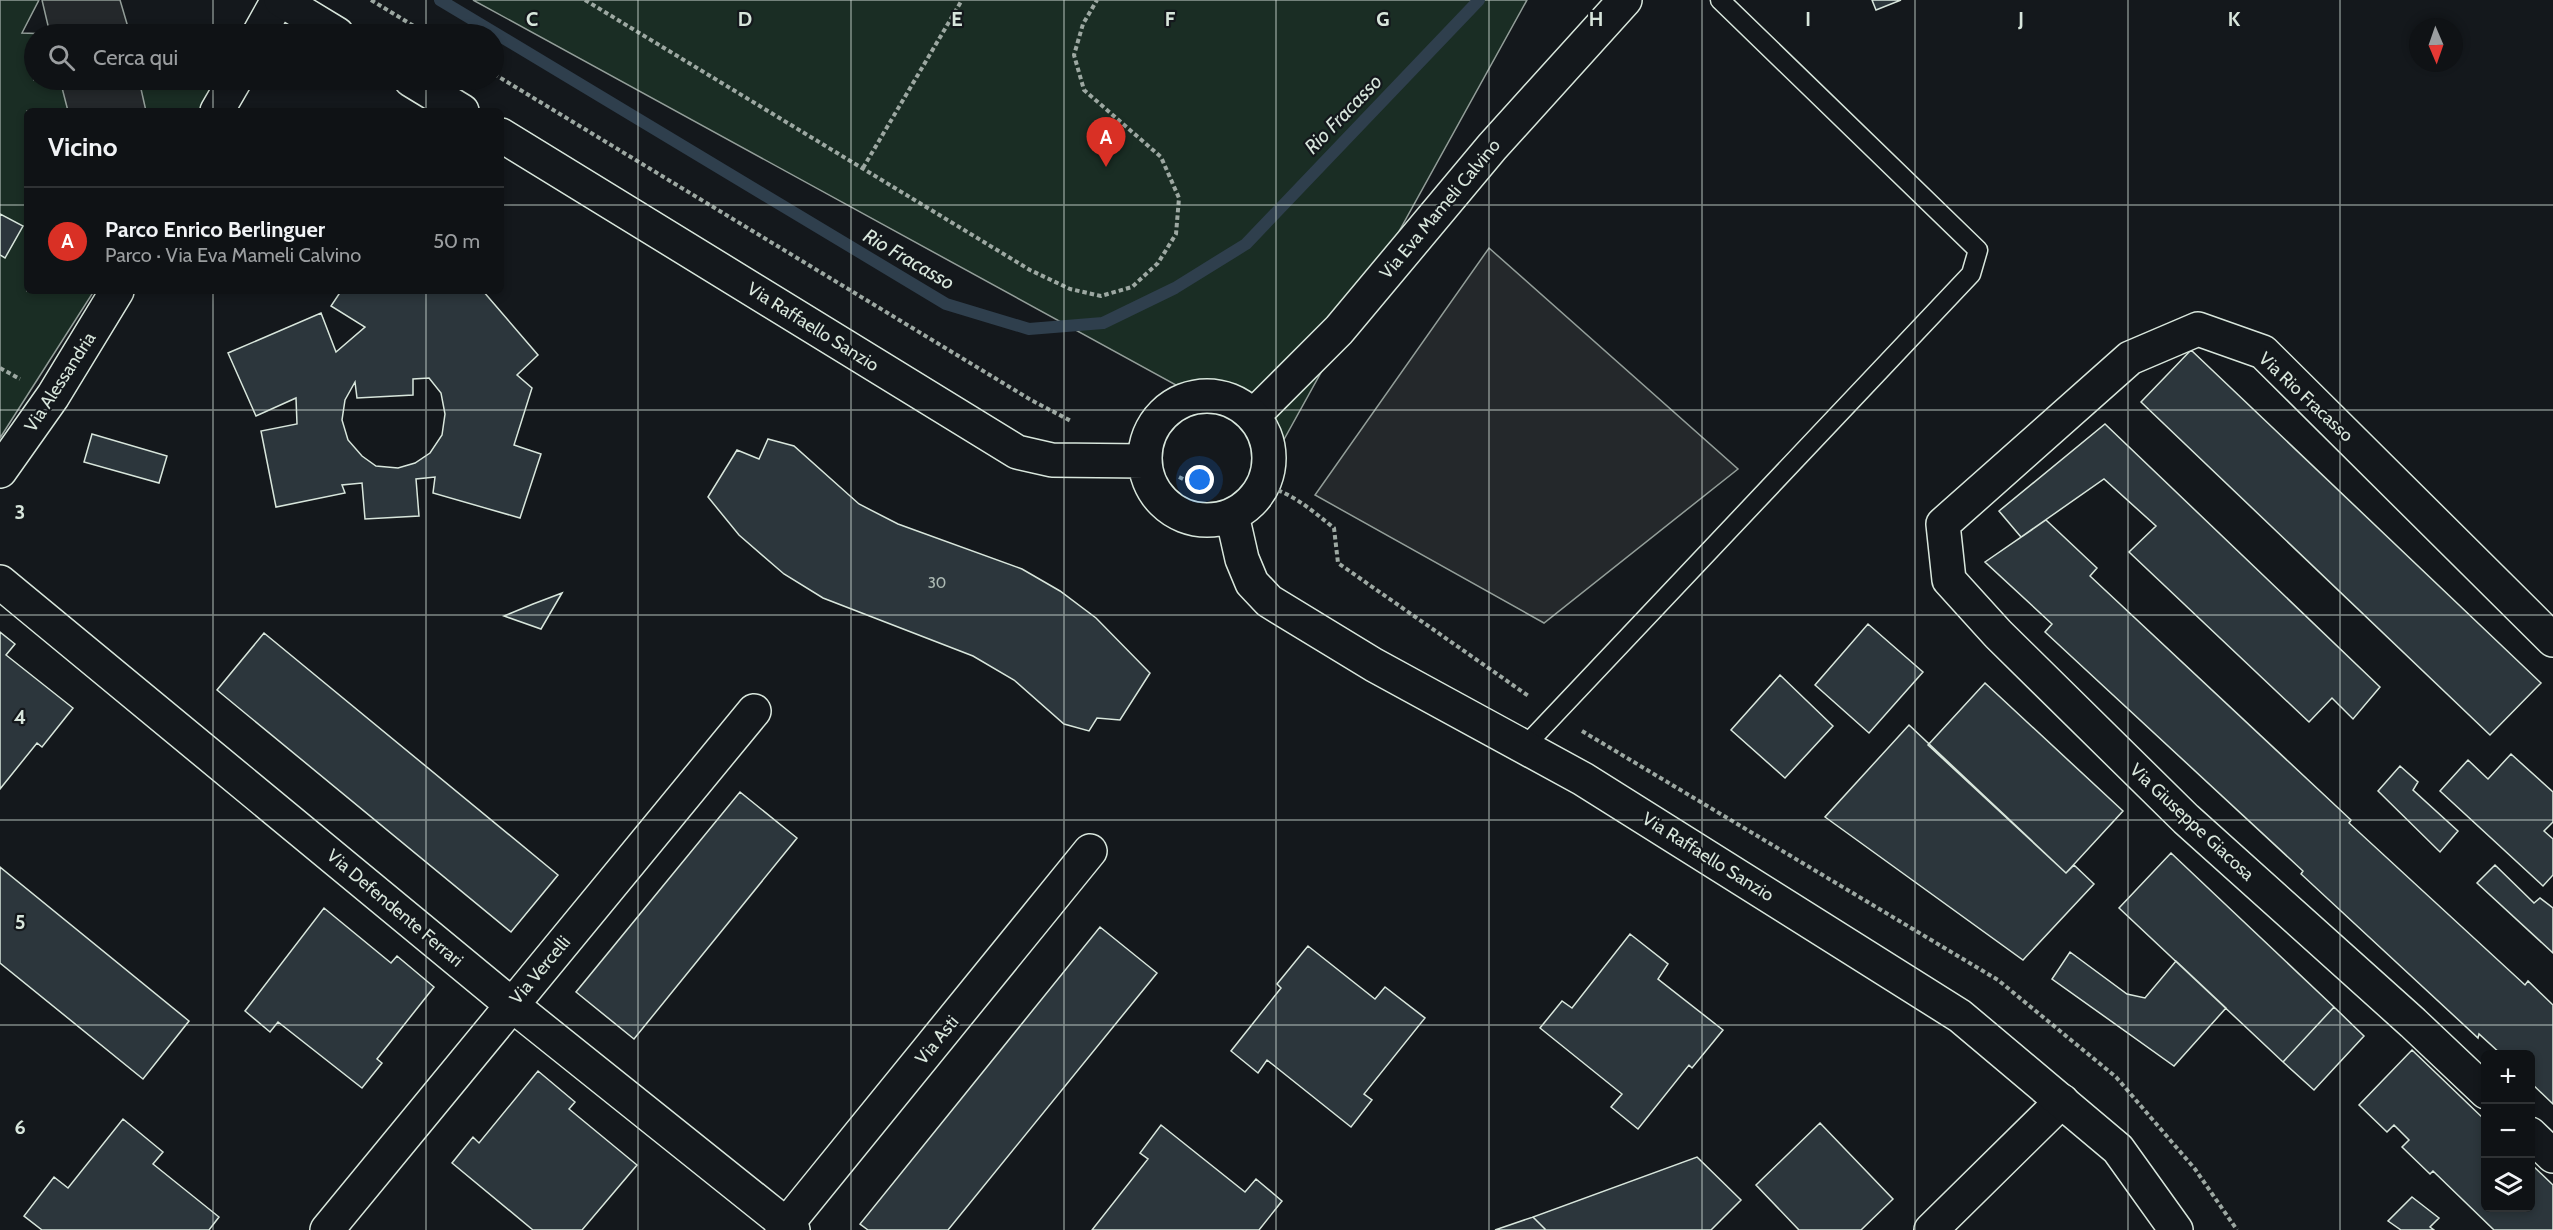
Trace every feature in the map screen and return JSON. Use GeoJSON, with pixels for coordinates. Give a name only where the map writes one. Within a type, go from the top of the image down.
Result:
{"type":"FeatureCollection","features":[{"type":"Feature","properties":{"kind":"street"},"geometry":{"type":"LineString","coordinates":[[265,24],[280,0],[321,24]]}},
{"type":"Feature","properties":{"kind":"street","name":"Via Eva Mameli Calvino"},"geometry":{"type":"LineString","coordinates":[[1253,416],[1339,330],[1492,147],[1625,0]]}},
{"type":"Feature","properties":{"kind":"street"},"geometry":{"type":"LineString","coordinates":[[219,108],[229,90]]}},
{"type":"Feature","properties":{"kind":"street"},"geometry":{"type":"LineString","coordinates":[[427,90],[457,108]]}},
{"type":"Feature","properties":{"kind":"street","name":"Via Raffaello Sanzio"},"geometry":{"type":"LineString","coordinates":[[504,137],[1017,452],[1053,460],[1158,467]]}},
{"type":"Feature","properties":{"kind":"street","name":"Via Alessandria"},"geometry":{"type":"LineString","coordinates":[[0,471],[53,396],[115,294]]}},
{"type":"Feature","properties":{"kind":"street","name":"Via Rio Fracasso"},"geometry":{"type":"LineString","coordinates":[[1943,524],[2130,358],[2198,329],[2262,352],[2553,640]]}},
{"type":"Feature","properties":{"kind":"street"},"geometry":{"type":"LineString","coordinates":[[1202,396],[1220,397],[1238,403],[1253,416],[1264,432],[1269,451],[1268,471],[1262,489],[1249,504],[1232,515],[1213,520],[1193,519],[1174,511],[1158,498],[1148,480],[1158,467],[1146,442],[1154,424],[1166,410],[1183,400],[1202,396]]}},
{"type":"Feature","properties":{"kind":"street","name":"Via Raffaello Sanzio"},"geometry":{"type":"LineString","coordinates":[[1232,515],[1245,567],[1252,583],[1269,601],[1374,665],[1583,778],[1960,1016],[2118,1149],[2176,1230]]}},
{"type":"Feature","properties":{"kind":"street","name":"Via Giuseppe Giacosa"},"geometry":{"type":"LineString","coordinates":[[1943,524],[1949,580],[1998,634],[2186,819],[2413,1023],[2481,1087]]}},
{"type":"Feature","properties":{"kind":"street","name":"Via Defendente Ferrari"},"geometry":{"type":"LineString","coordinates":[[0,582],[512,1005],[787,1228]]}},
{"type":"Feature","properties":{"kind":"street","name":"Via Vercelli"},"geometry":{"type":"LineString","coordinates":[[327,1230],[754,711]]}},
{"type":"Feature","properties":{"kind":"street","name":"Via Asti"},"geometry":{"type":"LineString","coordinates":[[787,1228],[1090,851]]}},
{"type":"Feature","properties":{"kind":"street"},"geometry":{"type":"LineString","coordinates":[[1931,1230],[2062,1101]]}},
{"type":"Feature","properties":{"kind":"street"},"geometry":{"type":"LineString","coordinates":[[2535,1139],[2553,1156]]}},
{"type":"Feature","properties":{"kind":"lane"},"geometry":{"type":"LineString","coordinates":[[1524,747],[1971,274],[1978,250],[1720,0]]}},
{"type":"Feature","properties":{"kind":"path"},"geometry":{"type":"LineString","coordinates":[[370,0],[411,24]]}},
{"type":"Feature","properties":{"kind":"path"},"geometry":{"type":"LineString","coordinates":[[585,0],[1030,270],[1070,289],[1101,296],[1132,287],[1158,263],[1176,234],[1179,198],[1161,157],[1084,90],[1074,55],[1083,24],[1097,0]]}},
{"type":"Feature","properties":{"kind":"path"},"geometry":{"type":"LineString","coordinates":[[863,168],[962,0]]}},
{"type":"Feature","properties":{"kind":"path"},"geometry":{"type":"LineString","coordinates":[[504,81],[1031,400],[1082,426]]}},
{"type":"Feature","properties":{"kind":"path"},"geometry":{"type":"LineString","coordinates":[[1158,467],[1203,490],[1212,488]]}},
{"type":"Feature","properties":{"kind":"path"},"geometry":{"type":"LineString","coordinates":[[1250,484],[1272,486],[1316,514],[1334,528],[1338,563],[1555,714],[1998,980],[2116,1077],[2195,1169],[2237,1230]]}},
{"type":"Feature","properties":{"kind":"green space"},"geometry":{"type":"Polygon","coordinates":[[[0,0],[39,0],[27,24],[24,24],[22,33],[24,33],[24,90],[229,90],[219,108],[24,108],[24,294],[92,294],[0,438],[0,0]]]}},
{"type":"Feature","properties":{"kind":"green space"},"geometry":{"type":"Polygon","coordinates":[[[473,0],[1527,0],[1282,443],[473,0]]]}},
{"type":"Feature","properties":{"kind":"shaded area"},"geometry":{"type":"Polygon","coordinates":[[[42,0],[120,0],[127,24],[48,24],[42,0]]]}},
{"type":"Feature","properties":{"kind":"shaded area"},"geometry":{"type":"Polygon","coordinates":[[[63,90],[141,90],[145,108],[67,108],[63,90]]]}},
{"type":"Feature","properties":{"kind":"shaded area"},"geometry":{"type":"Polygon","coordinates":[[[1489,248],[1738,469],[1544,623],[1315,495],[1489,248]]]}},
{"type":"Feature","properties":{"kind":"building"},"geometry":{"type":"Polygon","coordinates":[[[1872,0],[1901,0],[1876,10],[1872,0]]]}},
{"type":"Feature","properties":{"kind":"building"},"geometry":{"type":"Polygon","coordinates":[[[0,214],[23,226],[5,258],[0,255],[0,214]]]}},
{"type":"Feature","properties":{"kind":"building"},"geometry":{"type":"Polygon","coordinates":[[[339,294],[486,294],[538,355],[517,375],[532,388],[514,445],[541,454],[520,518],[433,493],[435,477],[416,479],[419,516],[365,519],[362,483],[342,485],[345,493],[276,507],[261,431],[297,424],[296,398],[256,416],[228,353],[321,313],[336,352],[365,327],[331,306],[339,294]],[[429,378],[413,379],[413,395],[357,398],[355,382],[345,400],[342,420],[348,440],[362,456],[376,466],[398,468],[415,463],[430,453],[442,435],[445,414],[441,393],[429,378]]]}},
{"type":"Feature","properties":{"kind":"building"},"geometry":{"type":"Polygon","coordinates":[[[2191,350],[2541,683],[2490,735],[2141,402],[2191,350]]]}},
{"type":"Feature","properties":{"kind":"building"},"geometry":{"type":"Polygon","coordinates":[[[2105,424],[2380,687],[2353,719],[2332,698],[2309,722],[2129,552],[2156,526],[2104,479],[2021,537],[1999,511],[2105,424]]]}},
{"type":"Feature","properties":{"kind":"building"},"geometry":{"type":"Polygon","coordinates":[[[92,434],[167,456],[159,483],[84,462],[92,434]]]}},
{"type":"Feature","properties":{"kind":"building"},"geometry":{"type":"Polygon","coordinates":[[[768,439],[794,446],[859,504],[898,524],[1022,569],[1060,591],[1096,618],[1150,673],[1120,720],[1097,718],[1089,731],[1064,724],[1014,680],[973,656],[823,598],[784,574],[739,535],[708,497],[737,450],[759,459],[768,439]]]}},
{"type":"Feature","properties":{"kind":"building"},"geometry":{"type":"Polygon","coordinates":[[[2046,520],[2097,568],[2090,576],[2351,820],[2349,823],[2525,985],[2528,981],[2553,1005],[2553,1104],[2535,1087],[2535,1050],[2497,1050],[2479,1034],[2478,1038],[2301,874],[2303,871],[2045,632],[2052,624],[1985,562],[2046,520]]]}},
{"type":"Feature","properties":{"kind":"building"},"geometry":{"type":"Polygon","coordinates":[[[562,593],[541,629],[504,616],[533,604],[562,593]]]}},
{"type":"Feature","properties":{"kind":"building"},"geometry":{"type":"Polygon","coordinates":[[[1868,624],[1923,672],[1869,733],[1815,685],[1868,624]]]}},
{"type":"Feature","properties":{"kind":"building"},"geometry":{"type":"Polygon","coordinates":[[[0,632],[15,644],[6,655],[73,708],[42,747],[37,743],[0,789],[0,632]]]}},
{"type":"Feature","properties":{"kind":"building"},"geometry":{"type":"Polygon","coordinates":[[[264,633],[558,875],[511,932],[217,690],[264,633]]]}},
{"type":"Feature","properties":{"kind":"building"},"geometry":{"type":"Polygon","coordinates":[[[1780,675],[1833,726],[1785,778],[1731,730],[1780,675]]]}},
{"type":"Feature","properties":{"kind":"building"},"geometry":{"type":"Polygon","coordinates":[[[1985,683],[2123,811],[2066,873],[1928,745],[1985,683]]]}},
{"type":"Feature","properties":{"kind":"building"},"geometry":{"type":"Polygon","coordinates":[[[1909,725],[2066,873],[2074,865],[2094,884],[2023,960],[1825,817],[1909,725]]]}},
{"type":"Feature","properties":{"kind":"building"},"geometry":{"type":"Polygon","coordinates":[[[2511,754],[2553,792],[2553,822],[2544,831],[2553,839],[2553,875],[2543,886],[2440,791],[2468,760],[2488,779],[2511,754]]]}},
{"type":"Feature","properties":{"kind":"building"},"geometry":{"type":"Polygon","coordinates":[[[2400,766],[2418,782],[2413,790],[2458,831],[2440,852],[2378,791],[2400,766]]]}},
{"type":"Feature","properties":{"kind":"building"},"geometry":{"type":"Polygon","coordinates":[[[740,792],[797,838],[634,1039],[576,992],[740,792]]]}},
{"type":"Feature","properties":{"kind":"building"},"geometry":{"type":"Polygon","coordinates":[[[2171,853],[2334,1007],[2283,1062],[2119,908],[2171,853]]]}},
{"type":"Feature","properties":{"kind":"building"},"geometry":{"type":"Polygon","coordinates":[[[2495,865],[2534,903],[2540,898],[2553,908],[2553,953],[2477,883],[2495,865]]]}},
{"type":"Feature","properties":{"kind":"building"},"geometry":{"type":"Polygon","coordinates":[[[0,867],[189,1021],[143,1079],[0,963],[0,867]]]}},
{"type":"Feature","properties":{"kind":"building"},"geometry":{"type":"Polygon","coordinates":[[[324,908],[391,963],[397,956],[434,987],[377,1059],[382,1063],[362,1088],[278,1022],[270,1032],[245,1011],[324,908]]]}},
{"type":"Feature","properties":{"kind":"building"},"geometry":{"type":"Polygon","coordinates":[[[1100,927],[1157,973],[948,1230],[868,1230],[860,1224],[1100,927]]]}},
{"type":"Feature","properties":{"kind":"building"},"geometry":{"type":"Polygon","coordinates":[[[1630,934],[1668,964],[1658,979],[1723,1030],[1692,1068],[1689,1065],[1638,1129],[1611,1107],[1622,1094],[1540,1028],[1562,1001],[1572,1008],[1630,934]]]}},
{"type":"Feature","properties":{"kind":"building"},"geometry":{"type":"Polygon","coordinates":[[[1308,946],[1375,999],[1385,987],[1425,1018],[1364,1094],[1372,1100],[1351,1127],[1267,1060],[1258,1073],[1231,1051],[1281,988],[1277,984],[1308,946]]]}},
{"type":"Feature","properties":{"kind":"building"},"geometry":{"type":"Polygon","coordinates":[[[2070,952],[2127,994],[2145,998],[2176,961],[2226,1008],[2174,1066],[2052,979],[2070,952]]]}},
{"type":"Feature","properties":{"kind":"building"},"geometry":{"type":"Polygon","coordinates":[[[2334,1007],[2364,1036],[2314,1090],[2283,1062],[2334,1007]]]}},
{"type":"Feature","properties":{"kind":"building"},"geometry":{"type":"Polygon","coordinates":[[[2412,1050],[2481,1116],[2481,1212],[2535,1212],[2535,1168],[2553,1185],[2553,1230],[2494,1230],[2433,1171],[2430,1174],[2402,1147],[2409,1140],[2394,1125],[2387,1132],[2359,1105],[2412,1050]]]}},
{"type":"Feature","properties":{"kind":"building"},"geometry":{"type":"Polygon","coordinates":[[[538,1071],[575,1102],[569,1109],[637,1165],[582,1230],[533,1230],[452,1163],[473,1137],[479,1143],[538,1071]]]}},
{"type":"Feature","properties":{"kind":"building"},"geometry":{"type":"Polygon","coordinates":[[[123,1119],[163,1152],[153,1164],[219,1217],[209,1230],[42,1230],[24,1216],[54,1177],[68,1188],[123,1119]]]}},
{"type":"Feature","properties":{"kind":"building"},"geometry":{"type":"Polygon","coordinates":[[[1820,1123],[1893,1199],[1861,1230],[1799,1230],[1756,1185],[1820,1123]]]}},
{"type":"Feature","properties":{"kind":"building"},"geometry":{"type":"Polygon","coordinates":[[[1161,1125],[1245,1192],[1256,1179],[1282,1201],[1259,1230],[1092,1230],[1148,1159],[1140,1153],[1161,1125]]]}},
{"type":"Feature","properties":{"kind":"building"},"geometry":{"type":"Polygon","coordinates":[[[1697,1157],[1741,1200],[1711,1230],[1546,1230],[1533,1217],[1697,1157]]]}},
{"type":"Feature","properties":{"kind":"building"},"geometry":{"type":"Polygon","coordinates":[[[2412,1197],[2439,1218],[2430,1227],[2434,1230],[2401,1230],[2388,1221],[2412,1197]]]}},
{"type":"Feature","properties":{"kind":"building"},"geometry":{"type":"Polygon","coordinates":[[[1533,1217],[1546,1230],[1495,1230],[1533,1217]]]}},
{"type":"Feature","properties":{"kind":"waterway","name":"Rio Fracasso"},"geometry":{"type":"LineString","coordinates":[[440,0],[480,24]]}},
{"type":"Feature","properties":{"kind":"waterway","name":"Rio Fracasso"},"geometry":{"type":"LineString","coordinates":[[504,38],[946,304],[1029,329],[1103,323],[1175,288],[1246,244],[1479,0]]}},
{"type":"Feature","properties":{"kind":"place","name":"Parco Enrico Berlinguer"},"geometry":{"type":"Point","coordinates":[1106,167]}}]}
